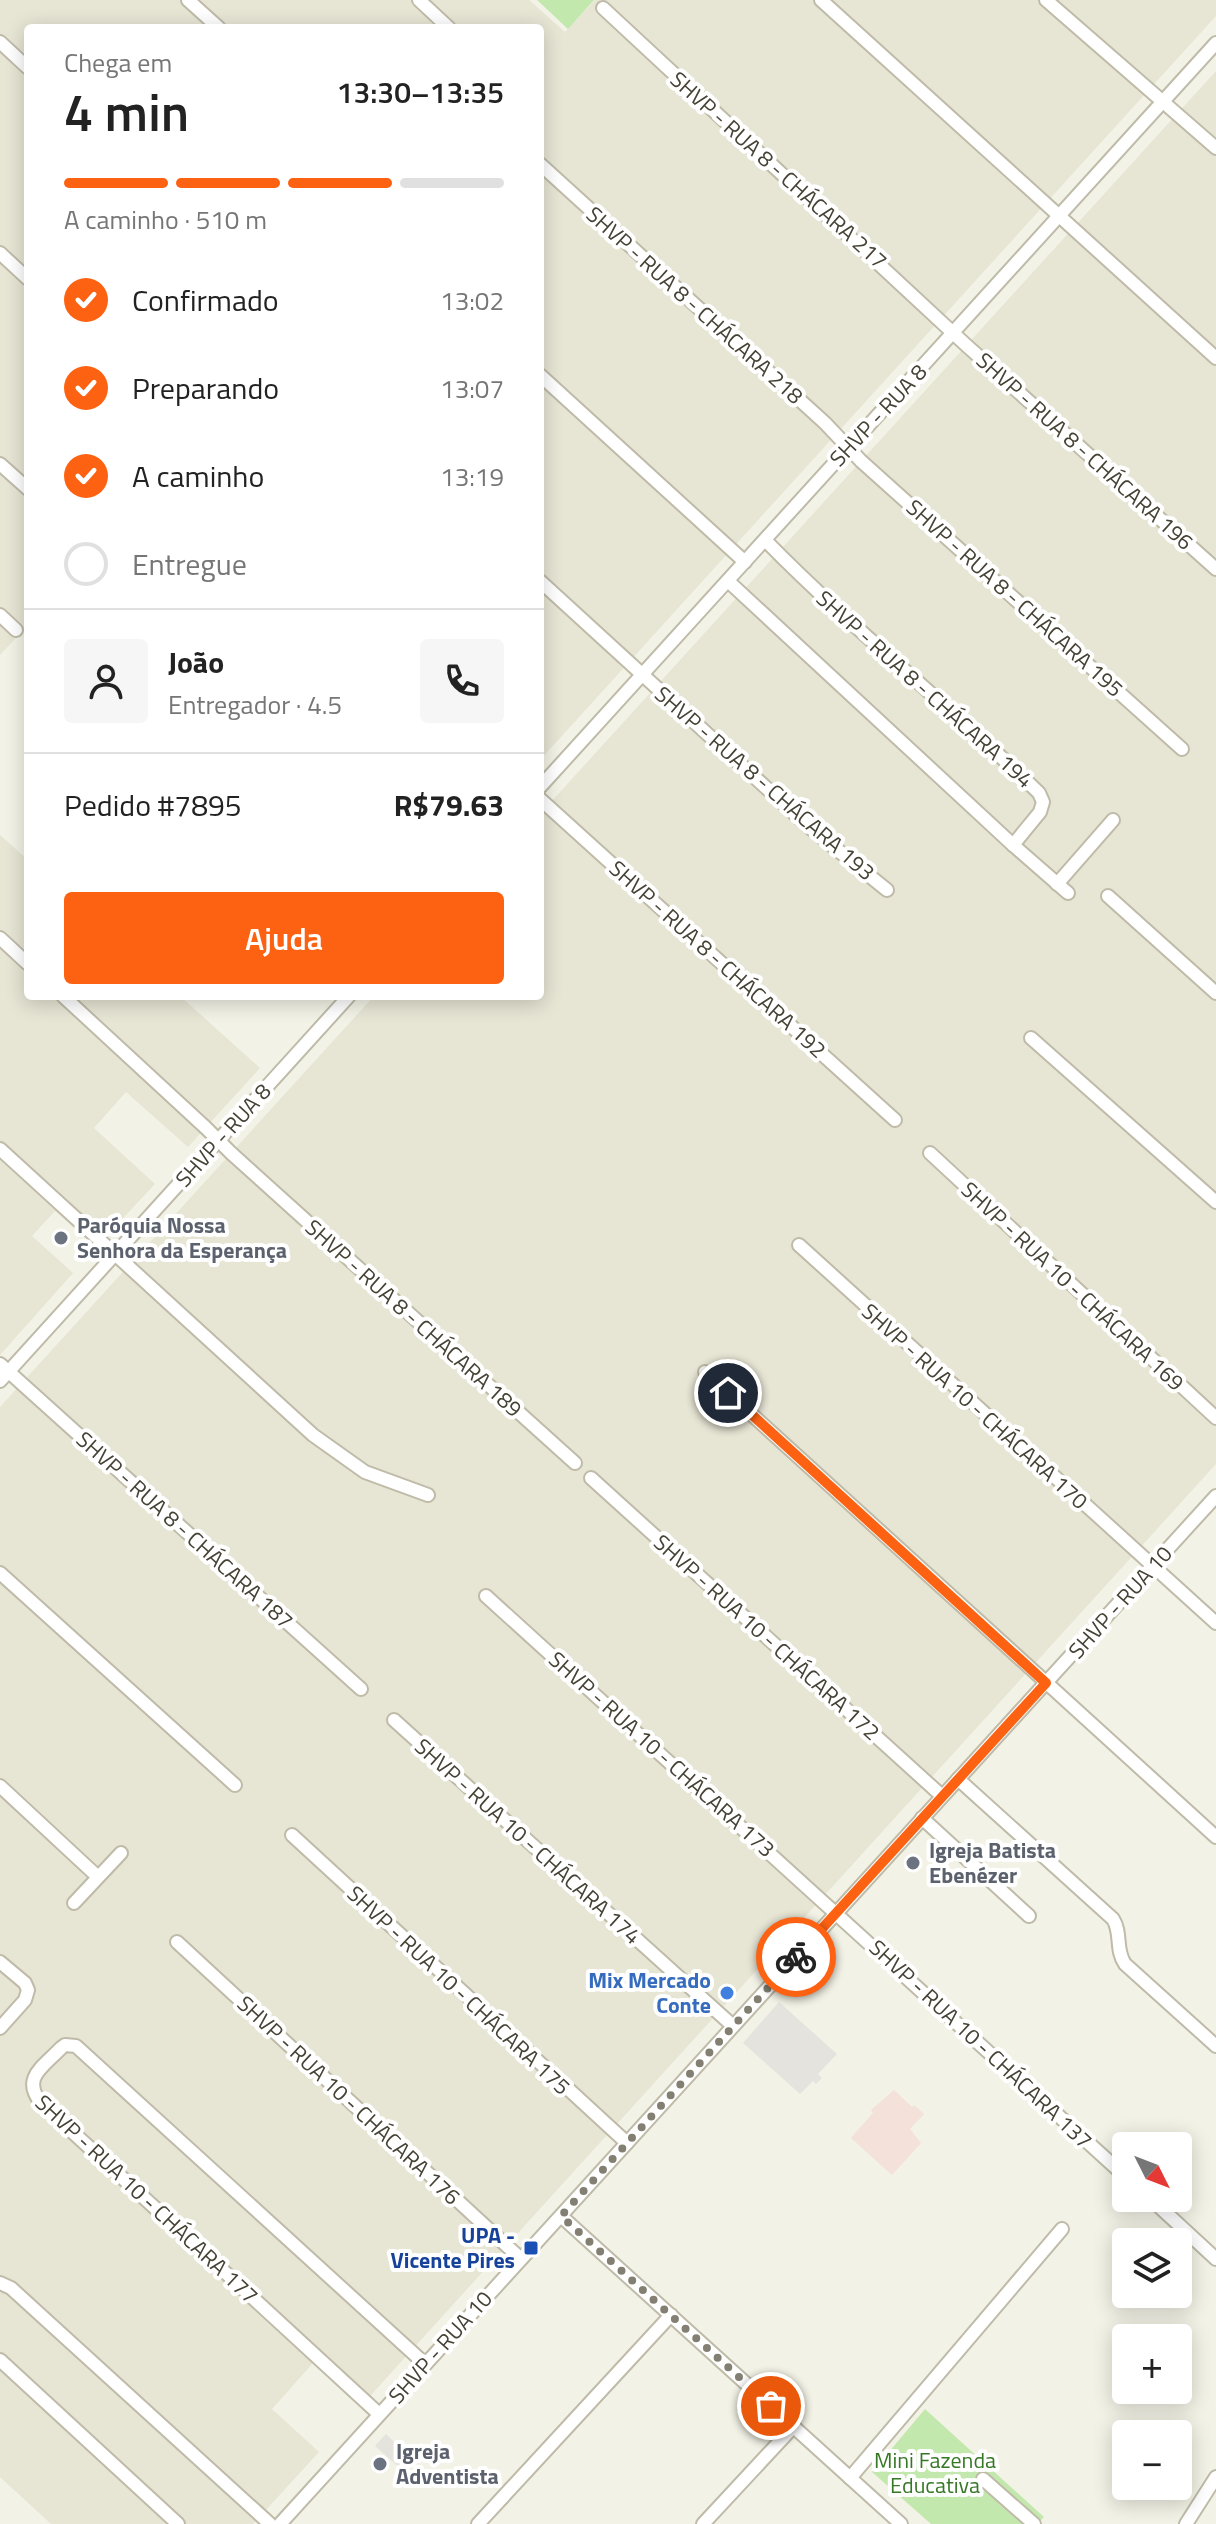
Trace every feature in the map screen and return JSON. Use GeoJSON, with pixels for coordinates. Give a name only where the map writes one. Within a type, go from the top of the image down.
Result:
{"type":"FeatureCollection","features":[{"type":"Feature","properties":{"kind":"street"},"geometry":{"type":"LineString","coordinates":[[188,0],[215,24]]}},
{"type":"Feature","properties":{"kind":"street"},"geometry":{"type":"LineString","coordinates":[[419,0],[445,24]]}},
{"type":"Feature","properties":{"kind":"street"},"geometry":{"type":"LineString","coordinates":[[821,0],[1216,358]]}},
{"type":"Feature","properties":{"kind":"street"},"geometry":{"type":"LineString","coordinates":[[1046,0],[1216,148]]}},
{"type":"Feature","properties":{"kind":"street","name":"SHVP - RUA 8 - CHÁCARA 217"},"geometry":{"type":"LineString","coordinates":[[603,8],[954,333]]}},
{"type":"Feature","properties":{"kind":"street"},"geometry":{"type":"LineString","coordinates":[[0,42],[24,64]]}},
{"type":"Feature","properties":{"kind":"street","name":"SHVP - RUA 8"},"geometry":{"type":"LineString","coordinates":[[544,783],[1216,43]]}},
{"type":"Feature","properties":{"kind":"street","name":"SHVP - RUA 8 - CHÁCARA 218"},"geometry":{"type":"LineString","coordinates":[[544,168],[849,446]]}},
{"type":"Feature","properties":{"kind":"street"},"geometry":{"type":"LineString","coordinates":[[0,253],[24,275]]}},
{"type":"Feature","properties":{"kind":"street","name":"SHVP - RUA 8 - CHÁCARA 196"},"geometry":{"type":"LineString","coordinates":[[954,333],[1216,569]]}},
{"type":"Feature","properties":{"kind":"street"},"geometry":{"type":"LineString","coordinates":[[544,379],[745,562]]}},
{"type":"Feature","properties":{"kind":"street","name":"SHVP - RUA 8 - CHÁCARA 195"},"geometry":{"type":"LineString","coordinates":[[849,446],[861,461],[1182,749]]}},
{"type":"Feature","properties":{"kind":"street"},"geometry":{"type":"LineString","coordinates":[[0,464],[24,485]]}},
{"type":"Feature","properties":{"kind":"street","name":"SHVP - RUA 8 - CHÁCARA 194"},"geometry":{"type":"LineString","coordinates":[[765,540],[868,641],[1039,793],[1043,806],[1013,845]]}},
{"type":"Feature","properties":{"kind":"street"},"geometry":{"type":"LineString","coordinates":[[728,581],[1068,893]]}},
{"type":"Feature","properties":{"kind":"street","name":"SHVP - RUA 8 - CHÁCARA 193"},"geometry":{"type":"LineString","coordinates":[[544,585],[808,826],[887,890]]}},
{"type":"Feature","properties":{"kind":"street"},"geometry":{"type":"LineString","coordinates":[[0,615],[16,630]]}},
{"type":"Feature","properties":{"kind":"street","name":"SHVP - RUA 8 - CHÁCARA 192"},"geometry":{"type":"LineString","coordinates":[[544,803],[895,1120]]}},
{"type":"Feature","properties":{"kind":"street"},"geometry":{"type":"LineString","coordinates":[[1057,884],[1113,820]]}},
{"type":"Feature","properties":{"kind":"street"},"geometry":{"type":"LineString","coordinates":[[1108,896],[1216,993]]}},
{"type":"Feature","properties":{"kind":"street"},"geometry":{"type":"LineString","coordinates":[[0,938],[24,960]]}},
{"type":"Feature","properties":{"kind":"street","name":"SHVP - RUA 8 - CHÁCARA 189"},"geometry":{"type":"LineString","coordinates":[[67,1000],[575,1463]]}},
{"type":"Feature","properties":{"kind":"street","name":"SHVP - RUA 8"},"geometry":{"type":"LineString","coordinates":[[3,1372],[117,1254],[345,1000]]}},
{"type":"Feature","properties":{"kind":"street"},"geometry":{"type":"LineString","coordinates":[[1031,1038],[1216,1202]]}},
{"type":"Feature","properties":{"kind":"street"},"geometry":{"type":"LineString","coordinates":[[0,1149],[281,1407],[345,1460],[365,1472],[428,1495]]}},
{"type":"Feature","properties":{"kind":"street","name":"SHVP - RUA 10 - CHÁCARA 169"},"geometry":{"type":"LineString","coordinates":[[930,1153],[1216,1418]]}},
{"type":"Feature","properties":{"kind":"street","name":"SHVP - RUA 10 - CHÁCARA 170"},"geometry":{"type":"LineString","coordinates":[[799,1245],[1216,1623]]}},
{"type":"Feature","properties":{"kind":"street","name":"SHVP - RUA 8 - CHÁCARA 187"},"geometry":{"type":"LineString","coordinates":[[3,1372],[361,1689]]}},
{"type":"Feature","properties":{"kind":"street"},"geometry":{"type":"LineString","coordinates":[[705,1372],[1216,1837]]}},
{"type":"Feature","properties":{"kind":"street","name":"SHVP - RUA 10 - CHÁCARA 172"},"geometry":{"type":"LineString","coordinates":[[591,1478],[942,1796]]}},
{"type":"Feature","properties":{"kind":"street","name":"SHVP - RUA 10"},"geometry":{"type":"LineString","coordinates":[[280,2524],[1216,1496]]}},
{"type":"Feature","properties":{"kind":"street"},"geometry":{"type":"LineString","coordinates":[[0,1573],[235,1785]]}},
{"type":"Feature","properties":{"kind":"street","name":"SHVP - RUA 10 - CHÁCARA 173"},"geometry":{"type":"LineString","coordinates":[[486,1596],[837,1912]]}},
{"type":"Feature","properties":{"kind":"street","name":"SHVP - RUA 10 - CHÁCARA 174"},"geometry":{"type":"LineString","coordinates":[[394,1720],[733,2026]]}},
{"type":"Feature","properties":{"kind":"street"},"geometry":{"type":"LineString","coordinates":[[958,1779],[1113,1919],[1118,1928],[1119,1953],[1125,1964],[1216,2046]]}},
{"type":"Feature","properties":{"kind":"street"},"geometry":{"type":"LineString","coordinates":[[0,1786],[98,1877]]}},
{"type":"Feature","properties":{"kind":"street"},"geometry":{"type":"LineString","coordinates":[[922,1818],[1029,1916]]}},
{"type":"Feature","properties":{"kind":"street","name":"SHVP - RUA 10 - CHÁCARA 175"},"geometry":{"type":"LineString","coordinates":[[292,1835],[627,2143]]}},
{"type":"Feature","properties":{"kind":"street"},"geometry":{"type":"LineString","coordinates":[[74,1903],[121,1853]]}},
{"type":"Feature","properties":{"kind":"street","name":"SHVP - RUA 10 - CHÁCARA 137"},"geometry":{"type":"LineString","coordinates":[[837,1912],[1112,2164]]}},
{"type":"Feature","properties":{"kind":"street","name":"SHVP - RUA 10 - CHÁCARA 176"},"geometry":{"type":"LineString","coordinates":[[177,1942],[521,2259]]}},
{"type":"Feature","properties":{"kind":"street"},"geometry":{"type":"LineString","coordinates":[[0,1962],[25,1983],[28,1990],[25,2000],[0,2028]]}},
{"type":"Feature","properties":{"kind":"street","name":"SHVP - RUA 10 - CHÁCARA 177"},"geometry":{"type":"LineString","coordinates":[[379,2414],[41,2103],[31,2083],[52,2057],[65,2045],[76,2046],[424,2363]]}},
{"type":"Feature","properties":{"kind":"street"},"geometry":{"type":"LineString","coordinates":[[1165,2212],[1216,2259]]}},
{"type":"Feature","properties":{"kind":"street"},"geometry":{"type":"LineString","coordinates":[[561,2216],[901,2524]]}},
{"type":"Feature","properties":{"kind":"street"},"geometry":{"type":"LineString","coordinates":[[850,2478],[1062,2229]]}},
{"type":"Feature","properties":{"kind":"street"},"geometry":{"type":"LineString","coordinates":[[0,2283],[11,2288],[270,2524]]}},
{"type":"Feature","properties":{"kind":"street"},"geometry":{"type":"LineString","coordinates":[[478,2524],[671,2315]]}},
{"type":"Feature","properties":{"kind":"street"},"geometry":{"type":"LineString","coordinates":[[0,2360],[178,2524]]}},
{"type":"Feature","properties":{"kind":"street"},"geometry":{"type":"LineString","coordinates":[[703,2524],[794,2426]]}},
{"type":"Feature","properties":{"kind":"street"},"geometry":{"type":"LineString","coordinates":[[1186,2524],[1216,2477]]}},
{"type":"Feature","properties":{"kind":"street"},"geometry":{"type":"LineString","coordinates":[[983,2479],[1034,2524]]}},
{"type":"Feature","properties":{"kind":"shaded area"},"geometry":{"type":"Polygon","coordinates":[[[0,0],[529,0],[565,32],[595,0],[1216,0],[1216,16],[544,756],[544,24],[24,24],[24,629],[0,655],[0,0]]]}},
{"type":"Feature","properties":{"kind":"shaded area"},"geometry":{"type":"Polygon","coordinates":[[[1216,71],[1216,1464],[361,2406],[313,2363],[272,2409],[319,2452],[253,2524],[51,2524],[0,2477],[0,1407],[370,1000],[544,1000],[544,810],[1216,71]]]}},
{"type":"Feature","properties":{"kind":"shaded area"},"geometry":{"type":"Polygon","coordinates":[[[0,835],[24,856],[24,1000],[184,1000],[260,1068],[188,1147],[126,1092],[94,1128],[155,1184],[96,1247],[55,1211],[32,1236],[73,1273],[0,1355],[0,835]]]}},
{"type":"Feature","properties":{"kind":"shaded area"},"geometry":{"type":"Polygon","coordinates":[[[779,2002],[837,2054],[818,2074],[822,2078],[816,2084],[813,2081],[800,2094],[743,2043],[779,2002]]]}},
{"type":"Feature","properties":{"kind":"shaded area"},"geometry":{"type":"Polygon","coordinates":[[[894,2090],[924,2114],[910,2129],[921,2143],[892,2175],[851,2138],[873,2113],[871,2110],[894,2090]]]}},
{"type":"Feature","properties":{"kind":"shaded area"},"geometry":{"type":"Polygon","coordinates":[[[386,2434],[409,2456],[399,2467],[375,2446],[386,2434]]]}},
{"type":"Feature","properties":{"kind":"green space"},"geometry":{"type":"Polygon","coordinates":[[[537,0],[594,0],[568,29],[537,0]]]}},
{"type":"Feature","properties":{"kind":"green space","name":"Mini Fazenda Educativa"},"geometry":{"type":"Polygon","coordinates":[[[925,2409],[1044,2517],[1037,2524],[931,2524],[872,2472],[925,2409]]]}},
{"type":"Feature","properties":{"kind":"way so far"},"geometry":{"type":"LineString","coordinates":[[771,2406],[561,2216],[796,1957]]}},
{"type":"Feature","properties":{"kind":"place","name":"Paróquia Nossa Senhora da Esperança"},"geometry":{"type":"Point","coordinates":[61,1238]}},
{"type":"Feature","properties":{"kind":"place","name":"Igreja Batista Ebenézer"},"geometry":{"type":"Point","coordinates":[913,1863]}},
{"type":"Feature","properties":{"kind":"place","name":"Mix Mercado Conte"},"geometry":{"type":"Point","coordinates":[727,1993]}},
{"type":"Feature","properties":{"kind":"place","name":"UPA - Vicente Pires"},"geometry":{"type":"Point","coordinates":[531,2248]}},
{"type":"Feature","properties":{"kind":"place","name":"Igreja Adventista"},"geometry":{"type":"Point","coordinates":[380,2464]}},
{"type":"Feature","properties":{"kind":"route"},"geometry":{"type":"LineString","coordinates":[[728,1393],[1046,1683],[796,1957]]}}]}
